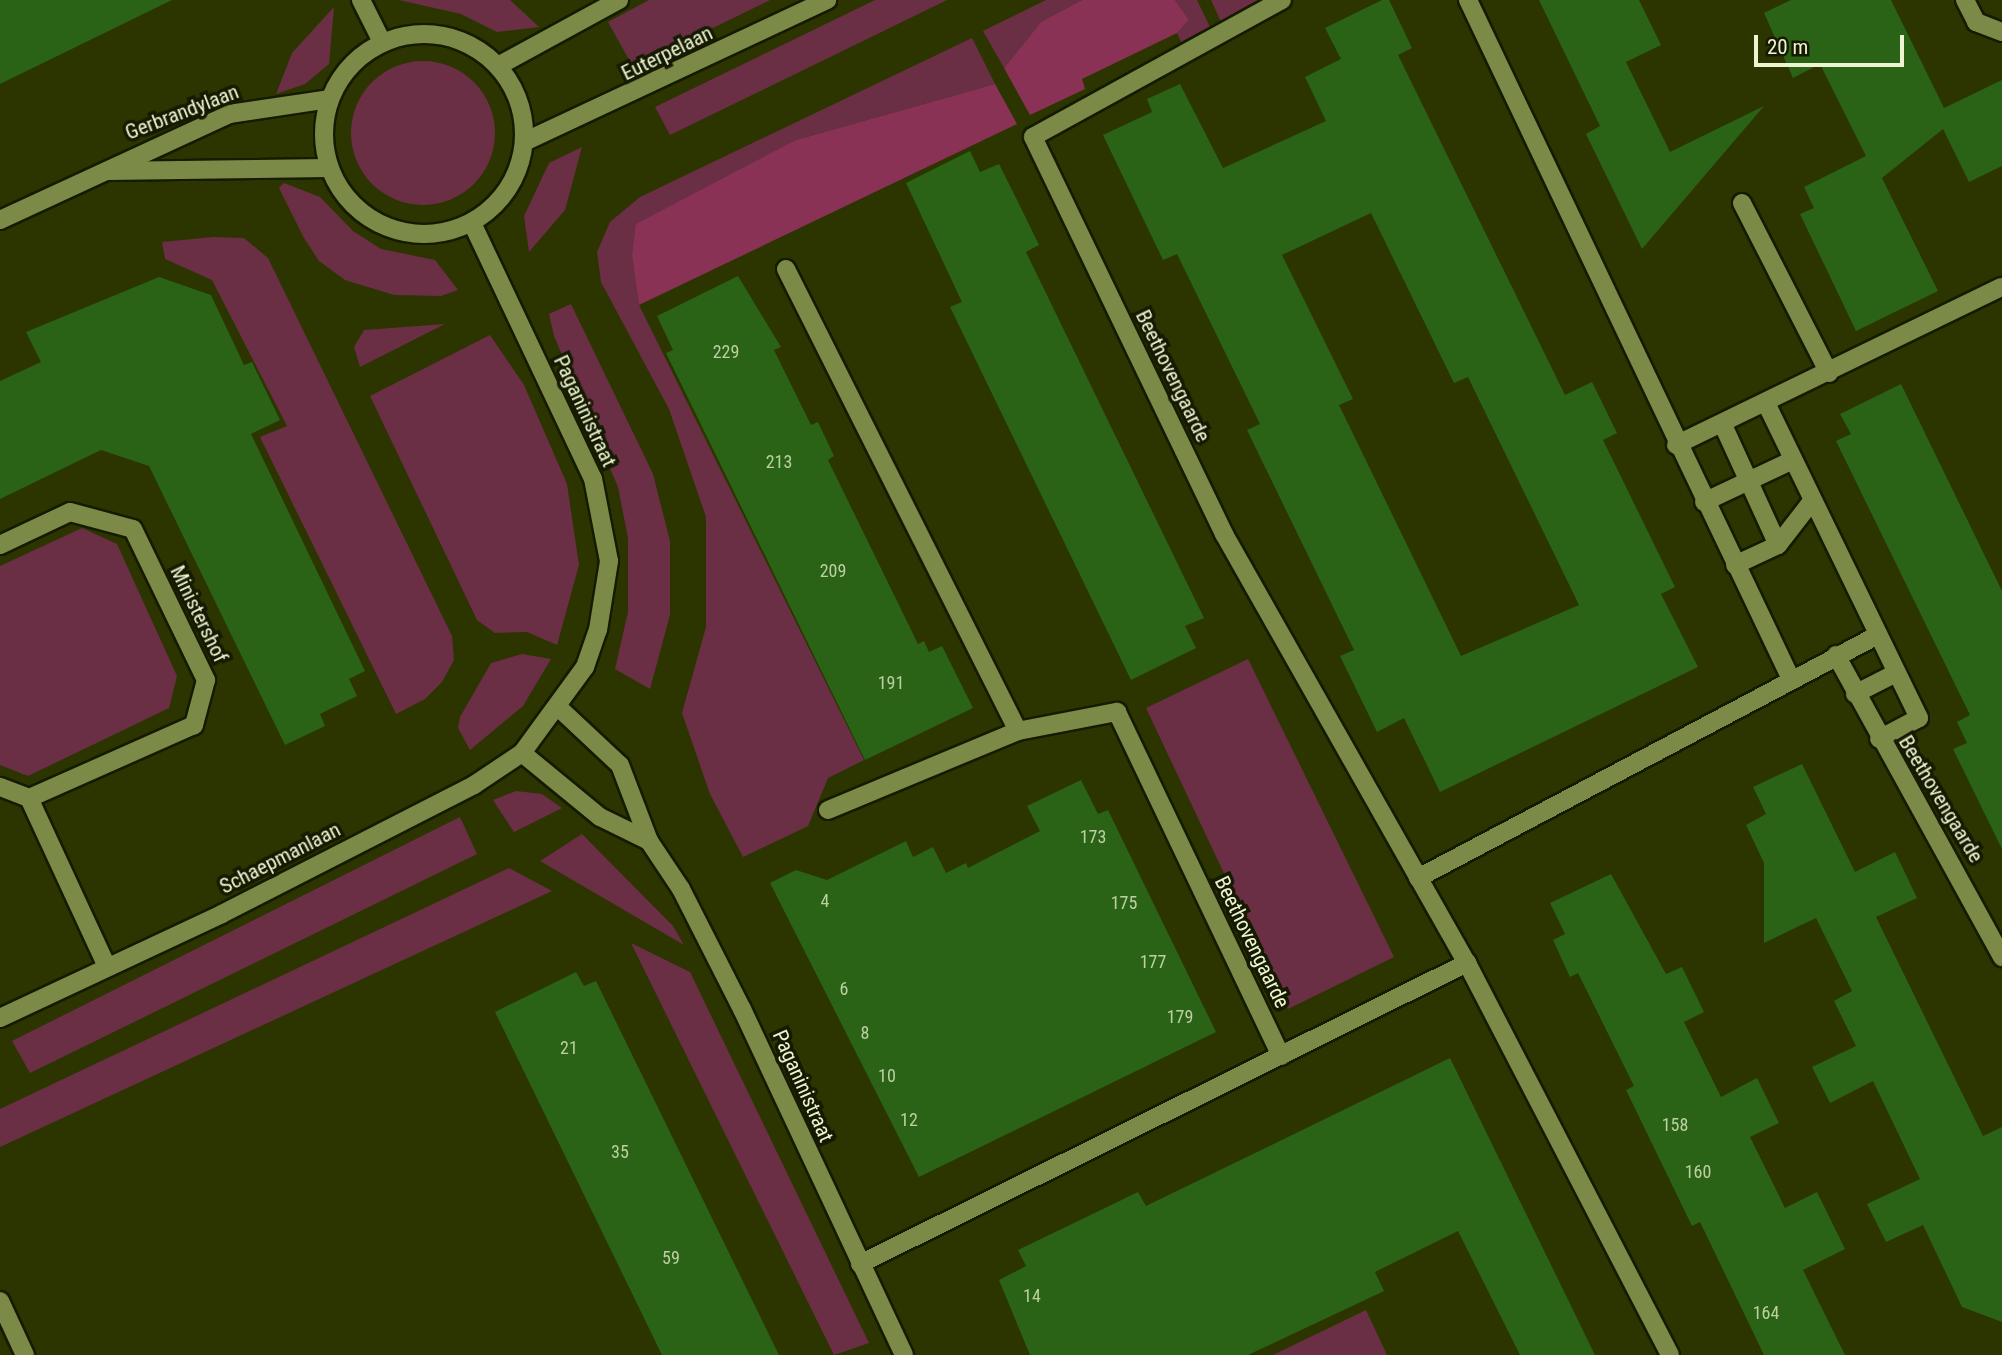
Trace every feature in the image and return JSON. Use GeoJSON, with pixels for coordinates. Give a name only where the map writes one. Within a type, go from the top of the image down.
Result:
{"type":"FeatureCollection","features":[{"type":"Feature","properties":{"kind":"street"},"geometry":{"type":"LineString","coordinates":[[361,0],[382,42]]}},
{"type":"Feature","properties":{"kind":"street"},"geometry":{"type":"LineString","coordinates":[[498,66],[619,0]]}},
{"type":"Feature","properties":{"kind":"street","name":"Euterpelaan"},"geometry":{"type":"LineString","coordinates":[[524,142],[827,0]]}},
{"type":"Feature","properties":{"kind":"street","name":"Beethovengaarde"},"geometry":{"type":"LineString","coordinates":[[1282,0],[1033,137],[1224,534],[1467,963],[1670,1355]]}},
{"type":"Feature","properties":{"kind":"street"},"geometry":{"type":"LineString","coordinates":[[1468,0],[1676,445],[1790,677]]}},
{"type":"Feature","properties":{"kind":"street"},"geometry":{"type":"LineString","coordinates":[[1965,0],[1976,22],[2002,32]]}},
{"type":"Feature","properties":{"kind":"street"},"geometry":{"type":"LineString","coordinates":[[413,33],[444,35],[474,46],[498,66],[523,115],[524,142],[508,188],[472,223],[435,233],[388,228],[362,214],[328,168],[322,134],[328,99],[359,56],[382,42],[413,33]]}},
{"type":"Feature","properties":{"kind":"street","name":"Gerbrandylaan"},"geometry":{"type":"LineString","coordinates":[[0,220],[96,172],[229,114],[328,99]]}},
{"type":"Feature","properties":{"kind":"street","name":"Gerbrandylaan"},"geometry":{"type":"LineString","coordinates":[[96,172],[328,168]]}},
{"type":"Feature","properties":{"kind":"street"},"geometry":{"type":"LineString","coordinates":[[1742,203],[1829,373]]}},
{"type":"Feature","properties":{"kind":"street","name":"Paganinistraat"},"geometry":{"type":"LineString","coordinates":[[472,223],[593,479],[609,561],[598,631],[585,667],[559,708],[620,765],[649,841],[742,1009],[904,1355]]}},
{"type":"Feature","properties":{"kind":"street"},"geometry":{"type":"LineString","coordinates":[[786,269],[1018,731]]}},
{"type":"Feature","properties":{"kind":"street"},"geometry":{"type":"LineString","coordinates":[[1676,445],[1767,405],[2002,287]]}},
{"type":"Feature","properties":{"kind":"street","name":"Beethovengaarde"},"geometry":{"type":"LineString","coordinates":[[1767,405],[1919,718],[1879,738]]}},
{"type":"Feature","properties":{"kind":"street"},"geometry":{"type":"LineString","coordinates":[[1723,425],[1778,545]]}},
{"type":"Feature","properties":{"kind":"street"},"geometry":{"type":"LineString","coordinates":[[1704,502],[1793,460]]}},
{"type":"Feature","properties":{"kind":"street"},"geometry":{"type":"LineString","coordinates":[[1735,565],[1778,545],[1812,501]]}},
{"type":"Feature","properties":{"kind":"street","name":"Ministershof"},"geometry":{"type":"LineString","coordinates":[[0,545],[70,512],[132,529],[206,680],[194,725],[29,798]]}},
{"type":"Feature","properties":{"kind":"street"},"geometry":{"type":"LineString","coordinates":[[1418,878],[1790,677],[1878,635]]}},
{"type":"Feature","properties":{"kind":"street","name":"Beethovengaarde"},"geometry":{"type":"LineString","coordinates":[[1836,655],[1879,738],[2002,957]]}},
{"type":"Feature","properties":{"kind":"street"},"geometry":{"type":"LineString","coordinates":[[1855,694],[1896,673]]}},
{"type":"Feature","properties":{"kind":"street","name":"Schaepmanlaan"},"geometry":{"type":"LineString","coordinates":[[0,1018],[474,785],[522,753],[559,708]]}},
{"type":"Feature","properties":{"kind":"street","name":"Beethovengaarde"},"geometry":{"type":"LineString","coordinates":[[828,810],[1018,731],[1116,712],[1281,1056]]}},
{"type":"Feature","properties":{"kind":"street"},"geometry":{"type":"LineString","coordinates":[[522,753],[600,817],[649,841]]}},
{"type":"Feature","properties":{"kind":"street"},"geometry":{"type":"LineString","coordinates":[[0,787],[29,798],[107,967]]}},
{"type":"Feature","properties":{"kind":"street"},"geometry":{"type":"LineString","coordinates":[[860,1264],[1467,963]]}},
{"type":"Feature","properties":{"kind":"street"},"geometry":{"type":"LineString","coordinates":[[0,1301],[24,1355]]}},
{"type":"Feature","properties":{"kind":"shaded area"},"geometry":{"type":"Polygon","coordinates":[[[399,0],[510,0],[539,27],[497,32],[461,14],[399,0]]]}},
{"type":"Feature","properties":{"kind":"shaded area"},"geometry":{"type":"Polygon","coordinates":[[[649,0],[770,0],[633,67],[608,22],[649,0]]]}},
{"type":"Feature","properties":{"kind":"shaded area"},"geometry":{"type":"Polygon","coordinates":[[[875,0],[947,0],[670,135],[655,107],[875,0]]]}},
{"type":"Feature","properties":{"kind":"shaded area"},"geometry":{"type":"Polygon","coordinates":[[[1046,0],[1082,0],[1041,22],[1004,68],[983,31],[1046,0]]]}},
{"type":"Feature","properties":{"kind":"shaded area"},"geometry":{"type":"Polygon","coordinates":[[[1082,0],[1175,0],[1189,20],[1177,33],[1082,79],[1085,89],[1030,115],[1004,68],[1041,22],[1082,0]]]}},
{"type":"Feature","properties":{"kind":"shaded area"},"geometry":{"type":"Polygon","coordinates":[[[1175,0],[1197,0],[1210,27],[1181,42],[1177,33],[1189,20],[1175,0]]]}},
{"type":"Feature","properties":{"kind":"shaded area"},"geometry":{"type":"Polygon","coordinates":[[[1211,0],[1266,0],[1221,22],[1211,0]]]}},
{"type":"Feature","properties":{"kind":"shaded area"},"geometry":{"type":"Polygon","coordinates":[[[334,7],[329,64],[305,84],[276,94],[292,53],[334,7]]]}},
{"type":"Feature","properties":{"kind":"shaded area"},"geometry":{"type":"Polygon","coordinates":[[[972,38],[995,84],[796,140],[632,256],[639,305],[864,760],[828,778],[808,826],[743,857],[710,794],[682,713],[706,627],[706,517],[669,409],[601,282],[597,252],[610,222],[640,197],[972,38]]]}},
{"type":"Feature","properties":{"kind":"shaded area"},"geometry":{"type":"Polygon","coordinates":[[[423,61],[451,66],[474,82],[490,105],[495,133],[490,161],[474,184],[451,200],[423,205],[395,200],[372,184],[356,161],[351,133],[356,105],[372,82],[395,66],[423,61]]]}},
{"type":"Feature","properties":{"kind":"shaded area"},"geometry":{"type":"Polygon","coordinates":[[[995,84],[1017,124],[639,305],[632,256],[636,224],[796,140],[995,84]]]}},
{"type":"Feature","properties":{"kind":"shaded area"},"geometry":{"type":"Polygon","coordinates":[[[582,147],[565,210],[529,252],[524,216],[549,163],[582,147]]]}},
{"type":"Feature","properties":{"kind":"shaded area"},"geometry":{"type":"Polygon","coordinates":[[[284,183],[320,197],[353,231],[381,249],[435,260],[458,290],[441,296],[394,295],[345,280],[319,261],[304,238],[279,188],[284,183]]]}},
{"type":"Feature","properties":{"kind":"shaded area"},"geometry":{"type":"Polygon","coordinates":[[[213,237],[244,238],[268,258],[452,636],[454,660],[442,682],[425,699],[396,714],[260,437],[287,426],[212,280],[165,259],[162,242],[213,237]]]}},
{"type":"Feature","properties":{"kind":"shaded area"},"geometry":{"type":"Polygon","coordinates":[[[571,304],[653,474],[670,541],[670,615],[650,689],[615,669],[628,612],[628,538],[618,487],[554,336],[549,314],[571,304]]]}},
{"type":"Feature","properties":{"kind":"shaded area"},"geometry":{"type":"Polygon","coordinates":[[[445,324],[360,367],[354,347],[364,330],[445,324]]]}},
{"type":"Feature","properties":{"kind":"shaded area"},"geometry":{"type":"Polygon","coordinates":[[[490,335],[524,385],[567,484],[579,565],[557,645],[527,632],[495,633],[477,620],[370,396],[490,335]]]}},
{"type":"Feature","properties":{"kind":"shaded area"},"geometry":{"type":"Polygon","coordinates":[[[82,528],[117,544],[177,676],[169,708],[28,776],[0,765],[0,566],[82,528]]]}},
{"type":"Feature","properties":{"kind":"shaded area"},"geometry":{"type":"Polygon","coordinates":[[[522,654],[551,659],[523,706],[470,750],[458,728],[460,717],[491,663],[522,654]]]}},
{"type":"Feature","properties":{"kind":"shaded area"},"geometry":{"type":"Polygon","coordinates":[[[1248,659],[1394,957],[1288,1009],[1146,708],[1248,659]]]}},
{"type":"Feature","properties":{"kind":"shaded area"},"geometry":{"type":"Polygon","coordinates":[[[516,791],[542,794],[562,808],[514,832],[493,800],[516,791]]]}},
{"type":"Feature","properties":{"kind":"shaded area"},"geometry":{"type":"Polygon","coordinates":[[[460,817],[477,854],[30,1073],[12,1041],[460,817]]]}},
{"type":"Feature","properties":{"kind":"shaded area"},"geometry":{"type":"Polygon","coordinates":[[[582,834],[673,926],[684,945],[540,861],[582,834]]]}},
{"type":"Feature","properties":{"kind":"shaded area"},"geometry":{"type":"Polygon","coordinates":[[[509,868],[552,891],[0,1147],[0,1109],[509,868]]]}},
{"type":"Feature","properties":{"kind":"shaded area"},"geometry":{"type":"Polygon","coordinates":[[[631,943],[690,972],[869,1343],[834,1355],[631,943]]]}},
{"type":"Feature","properties":{"kind":"shaded area"},"geometry":{"type":"Polygon","coordinates":[[[1366,1310],[1387,1355],[1273,1355],[1366,1310]]]}},
{"type":"Feature","properties":{"kind":"building"},"geometry":{"type":"Polygon","coordinates":[[[0,0],[172,0],[0,84],[0,0]]]}},
{"type":"Feature","properties":{"kind":"building"},"geometry":{"type":"Polygon","coordinates":[[[1382,0],[1389,0],[1412,48],[1398,55],[1565,395],[1592,382],[1617,433],[1603,440],[1675,587],[1661,594],[1698,667],[1440,792],[1404,718],[1377,732],[1340,656],[1354,650],[1247,430],[1260,424],[1177,254],[1163,260],[1103,135],[1152,112],[1147,99],[1180,84],[1223,168],[1326,121],[1305,77],[1341,59],[1325,28],[1382,0]],[[1371,213],[1282,255],[1353,399],[1339,405],[1461,656],[1579,605],[1468,377],[1454,383],[1371,213]]]}},
{"type":"Feature","properties":{"kind":"building"},"geometry":{"type":"Polygon","coordinates":[[[1539,0],[1639,0],[1661,45],[1626,62],[1670,152],[1764,106],[1642,249],[1586,134],[1600,126],[1539,0]]]}},
{"type":"Feature","properties":{"kind":"building"},"geometry":{"type":"Polygon","coordinates":[[[1791,0],[1891,0],[1944,108],[2002,80],[2002,166],[1969,182],[1943,129],[1882,178],[1938,291],[1856,331],[1800,214],[1814,208],[1804,187],[1866,156],[1820,64],[1793,78],[1764,13],[1791,0]]]}},
{"type":"Feature","properties":{"kind":"building"},"geometry":{"type":"Polygon","coordinates":[[[970,151],[980,172],[999,164],[1039,245],[1026,252],[1204,618],[1185,626],[1196,648],[1131,680],[950,307],[962,302],[906,183],[970,151]]]}},
{"type":"Feature","properties":{"kind":"building"},"geometry":{"type":"Polygon","coordinates":[[[738,276],[781,347],[774,350],[811,425],[818,422],[834,456],[828,460],[918,644],[924,641],[929,652],[942,646],[973,708],[865,760],[666,353],[673,350],[657,316],[738,276]]]}},
{"type":"Feature","properties":{"kind":"building"},"geometry":{"type":"Polygon","coordinates":[[[159,277],[211,295],[244,365],[252,362],[280,420],[251,434],[365,671],[349,679],[357,696],[320,714],[325,726],[285,745],[149,466],[101,450],[0,499],[0,381],[41,362],[26,332],[159,277]]]}},
{"type":"Feature","properties":{"kind":"building"},"geometry":{"type":"Polygon","coordinates":[[[1901,384],[2002,591],[2002,849],[1953,749],[1967,743],[1957,722],[1970,715],[1836,441],[1851,434],[1840,414],[1901,384]]]}},
{"type":"Feature","properties":{"kind":"building"},"geometry":{"type":"Polygon","coordinates":[[[1802,764],[1855,872],[1895,852],[1917,898],[1876,917],[1983,1136],[2002,1127],[2002,1322],[1962,1307],[1923,1225],[1886,1242],[1867,1204],[1920,1179],[1873,1081],[1830,1103],[1812,1067],[1856,1046],[1834,1001],[1852,991],[1816,918],[1764,943],[1764,863],[1746,825],[1766,814],[1753,787],[1802,764]]]}},
{"type":"Feature","properties":{"kind":"building"},"geometry":{"type":"Polygon","coordinates":[[[1081,780],[1098,814],[1108,810],[1216,1032],[919,1177],[770,883],[796,870],[827,880],[906,841],[913,857],[933,847],[946,873],[966,863],[968,868],[1040,831],[1027,806],[1081,780]]]}},
{"type":"Feature","properties":{"kind":"building"},"geometry":{"type":"Polygon","coordinates":[[[1611,874],[1666,974],[1682,967],[1704,1012],[1684,1022],[1721,1097],[1757,1078],[1779,1123],[1750,1137],[1785,1208],[1817,1192],[1845,1249],[1803,1270],[1845,1355],[1764,1355],[1700,1222],[1692,1226],[1626,1090],[1634,1086],[1578,973],[1570,977],[1553,940],[1565,934],[1550,903],[1611,874]]]}},
{"type":"Feature","properties":{"kind":"building"},"geometry":{"type":"Polygon","coordinates":[[[576,972],[584,986],[596,981],[779,1355],[662,1355],[495,1012],[576,972]]]}},
{"type":"Feature","properties":{"kind":"building"},"geometry":{"type":"Polygon","coordinates":[[[1450,1058],[1595,1355],[1520,1355],[1458,1231],[1375,1272],[1384,1291],[1248,1355],[1030,1355],[999,1280],[1026,1266],[1018,1250],[1138,1192],[1146,1206],[1450,1058]]]}}]}
